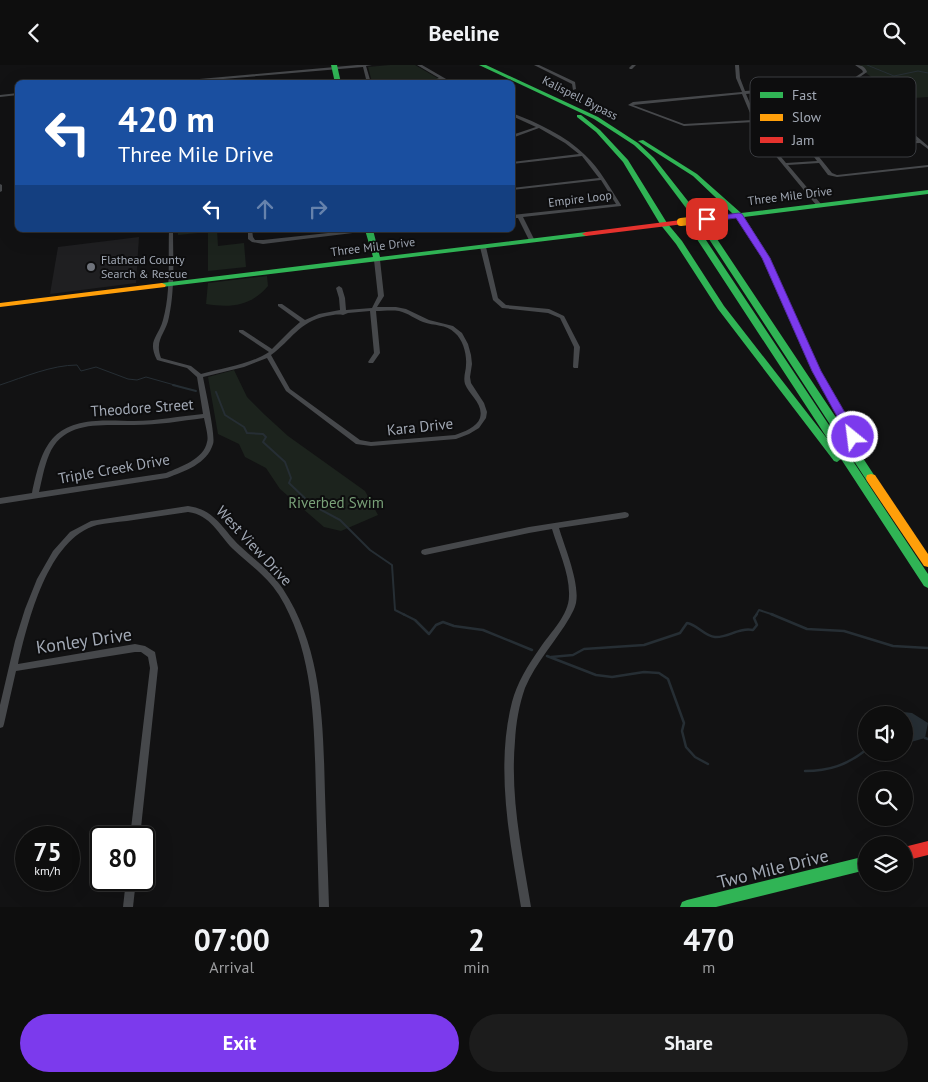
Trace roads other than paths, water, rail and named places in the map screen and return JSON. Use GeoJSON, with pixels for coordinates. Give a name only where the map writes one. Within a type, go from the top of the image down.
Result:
{"type":"FeatureCollection","features":[{"type":"Feature","properties":{"kind":"main road"},"geometry":{"type":"LineString","coordinates":[[471,65],[502,80]]}},
{"type":"Feature","properties":{"kind":"main road","name":"Kalispell Bypass"},"geometry":{"type":"LineString","coordinates":[[482,65],[514,80]]}},
{"type":"Feature","properties":{"kind":"main road"},"geometry":{"type":"LineString","coordinates":[[334,67],[337,80]]}},
{"type":"Feature","properties":{"kind":"main road","name":"Kalispell Bypass"},"geometry":{"type":"LineString","coordinates":[[515,81],[605,123],[644,151],[671,182],[710,235],[928,563]]}},
{"type":"Feature","properties":{"kind":"main road","name":"Kalispell Bypass"},"geometry":{"type":"LineString","coordinates":[[515,86],[580,116],[610,133],[635,153],[663,183],[928,583]]}},
{"type":"Feature","properties":{"kind":"main road"},"geometry":{"type":"LineString","coordinates":[[580,116],[598,131],[626,161],[664,224],[679,243],[721,307],[822,441],[869,495]]}},
{"type":"Feature","properties":{"kind":"main road"},"geometry":{"type":"LineString","coordinates":[[605,123],[636,138],[695,175],[739,215],[766,258],[816,371],[899,520]]}},
{"type":"Feature","properties":{"kind":"main road","name":"Three Mile Drive"},"geometry":{"type":"LineString","coordinates":[[0,305],[928,192]]}},
{"type":"Feature","properties":{"kind":"main road"},"geometry":{"type":"LineString","coordinates":[[370,232],[377,259]]}},
{"type":"Feature","properties":{"kind":"main road"},"geometry":{"type":"LineString","coordinates":[[913,851],[928,848]]}},
{"type":"Feature","properties":{"kind":"main road","name":"Two Mile Drive"},"geometry":{"type":"LineString","coordinates":[[687,907],[858,865]]}},
{"type":"Feature","properties":{"kind":"street"},"geometry":{"type":"LineString","coordinates":[[364,65],[368,80]]}},
{"type":"Feature","properties":{"kind":"street"},"geometry":{"type":"LineString","coordinates":[[189,80],[370,65]]}},
{"type":"Feature","properties":{"kind":"street"},"geometry":{"type":"LineString","coordinates":[[419,65],[446,80]]}},
{"type":"Feature","properties":{"kind":"street"},"geometry":{"type":"LineString","coordinates":[[536,65],[574,83],[574,89]]}},
{"type":"Feature","properties":{"kind":"street"},"geometry":{"type":"LineString","coordinates":[[737,65],[737,73],[750,109]]}},
{"type":"Feature","properties":{"kind":"street"},"geometry":{"type":"LineString","coordinates":[[857,65],[864,69],[865,72],[858,77]]}},
{"type":"Feature","properties":{"kind":"street"},"geometry":{"type":"LineString","coordinates":[[438,80],[443,78]]}},
{"type":"Feature","properties":{"kind":"street"},"geometry":{"type":"LineString","coordinates":[[750,93],[633,103],[630,105],[678,124],[750,120]]}},
{"type":"Feature","properties":{"kind":"street"},"geometry":{"type":"LineString","coordinates":[[0,96],[15,94]]}},
{"type":"Feature","properties":{"kind":"street","name":"Empire Loop"},"geometry":{"type":"LineString","coordinates":[[515,115],[563,140],[583,155],[619,205],[515,217]]}},
{"type":"Feature","properties":{"kind":"street"},"geometry":{"type":"LineString","coordinates":[[515,136],[539,127]]}},
{"type":"Feature","properties":{"kind":"street"},"geometry":{"type":"LineString","coordinates":[[916,138],[928,148]]}},
{"type":"Feature","properties":{"kind":"street"},"geometry":{"type":"LineString","coordinates":[[916,142],[921,142]]}},
{"type":"Feature","properties":{"kind":"street"},"geometry":{"type":"LineString","coordinates":[[515,163],[583,155]]}},
{"type":"Feature","properties":{"kind":"street"},"geometry":{"type":"LineString","coordinates":[[778,157],[819,205]]}},
{"type":"Feature","properties":{"kind":"street"},"geometry":{"type":"LineString","coordinates":[[816,157],[830,174],[837,176],[928,166]]}},
{"type":"Feature","properties":{"kind":"street"},"geometry":{"type":"LineString","coordinates":[[784,164],[819,162]]}},
{"type":"Feature","properties":{"kind":"street"},"geometry":{"type":"LineString","coordinates":[[515,189],[601,179]]}},
{"type":"Feature","properties":{"kind":"street"},"geometry":{"type":"LineString","coordinates":[[0,185],[0,191]]}},
{"type":"Feature","properties":{"kind":"street"},"geometry":{"type":"LineString","coordinates":[[520,217],[532,241]]}},
{"type":"Feature","properties":{"kind":"street"},"geometry":{"type":"LineString","coordinates":[[171,232],[166,321],[155,343],[155,350],[159,359],[189,367],[200,376],[257,360],[270,353],[304,322],[323,315],[373,310]]}},
{"type":"Feature","properties":{"kind":"street"},"geometry":{"type":"LineString","coordinates":[[250,232],[250,238],[254,241],[263,242],[351,232]]}},
{"type":"Feature","properties":{"kind":"street"},"geometry":{"type":"LineString","coordinates":[[483,247],[495,299],[504,307],[549,311],[562,317],[577,347],[576,367]]}},
{"type":"Feature","properties":{"kind":"street"},"geometry":{"type":"LineString","coordinates":[[371,362],[376,353],[373,310],[381,296],[377,259]]}},
{"type":"Feature","properties":{"kind":"street"},"geometry":{"type":"LineString","coordinates":[[339,288],[343,313]]}},
{"type":"Feature","properties":{"kind":"street"},"geometry":{"type":"LineString","coordinates":[[280,305],[304,322]]}},
{"type":"Feature","properties":{"kind":"street","name":"Kara Drive"},"geometry":{"type":"LineString","coordinates":[[270,353],[288,391],[358,442],[371,444],[456,437],[469,433],[480,425],[483,416],[482,407],[468,384],[467,374],[470,362],[463,339],[457,330],[449,325],[424,320],[410,311],[398,309],[373,310]]}},
{"type":"Feature","properties":{"kind":"street"},"geometry":{"type":"LineString","coordinates":[[241,331],[270,353]]}},
{"type":"Feature","properties":{"kind":"street","name":"Triple Creek Drive"},"geometry":{"type":"LineString","coordinates":[[0,501],[167,475],[188,467],[204,455],[211,442],[200,376]]}},
{"type":"Feature","properties":{"kind":"street","name":"Theodore Street"},"geometry":{"type":"LineString","coordinates":[[35,496],[46,453],[54,441],[63,433],[80,425],[97,422],[144,423],[206,416]]}},
{"type":"Feature","properties":{"kind":"street","name":"West View Drive"},"geometry":{"type":"LineString","coordinates":[[14,668],[27,612],[33,595],[62,545],[76,530],[94,523],[169,511],[193,509],[206,513],[233,544],[269,577],[280,591],[290,606],[308,650],[315,689],[324,907]]}},
{"type":"Feature","properties":{"kind":"street"},"geometry":{"type":"LineString","coordinates":[[425,552],[468,542],[625,515]]}},
{"type":"Feature","properties":{"kind":"street"},"geometry":{"type":"LineString","coordinates":[[526,907],[509,797],[511,743],[517,702],[522,686],[530,670],[568,614],[572,600],[572,587],[555,526]]}},
{"type":"Feature","properties":{"kind":"street","name":"Konley Drive"},"geometry":{"type":"LineString","coordinates":[[14,668],[135,648],[142,649],[152,655],[154,668],[136,826]]}},
{"type":"Feature","properties":{"kind":"street"},"geometry":{"type":"LineString","coordinates":[[0,724],[14,668]]}},
{"type":"Feature","properties":{"kind":"street"},"geometry":{"type":"LineString","coordinates":[[128,907],[130,891]]}},
{"type":"Feature","properties":{"kind":"waterway"},"geometry":{"type":"LineString","coordinates":[[867,65],[894,76],[918,71],[928,73]]}},
{"type":"Feature","properties":{"kind":"waterway"},"geometry":{"type":"LineString","coordinates":[[0,385],[48,369],[77,365],[81,371],[96,367],[128,379],[137,380],[146,377],[178,386]]}},
{"type":"Feature","properties":{"kind":"waterway"},"geometry":{"type":"LineString","coordinates":[[173,385],[196,391]]}},
{"type":"Feature","properties":{"kind":"waterway"},"geometry":{"type":"LineString","coordinates":[[216,392],[225,415],[244,427],[247,433],[263,434],[266,437],[263,442],[285,462],[291,478],[289,483],[312,505],[340,520],[370,550],[392,565],[395,610],[415,620],[429,634],[436,625],[443,622],[454,626],[483,630],[532,650]]}},
{"type":"Feature","properties":{"kind":"waterway"},"geometry":{"type":"LineString","coordinates":[[756,615],[759,610],[771,614]]}},
{"type":"Feature","properties":{"kind":"waterway"},"geometry":{"type":"LineString","coordinates":[[551,657],[573,655],[584,649],[644,645],[680,633],[687,623],[708,635],[720,637],[743,630],[753,630],[757,625],[754,618],[757,614]]}},
{"type":"Feature","properties":{"kind":"waterway"},"geometry":{"type":"LineString","coordinates":[[771,614],[807,629],[844,631],[893,646],[928,648]]}},
{"type":"Feature","properties":{"kind":"waterway"},"geometry":{"type":"LineString","coordinates":[[547,656],[596,675],[612,677],[644,672],[659,673],[668,679],[684,723],[682,731],[686,747],[695,757],[708,764]]}},
{"type":"Feature","properties":{"kind":"waterway"},"geometry":{"type":"LineString","coordinates":[[805,771],[822,770],[837,766],[858,756]]}},
{"type":"Feature","properties":{"kind":"place","name":"Flathead County Search & Rescue"},"geometry":{"type":"Point","coordinates":[91,267]}},
{"type":"Feature","properties":{"kind":"park label","name":"Riverbed Swim"},"geometry":{"type":"Point","coordinates":[336,503]}}]}
